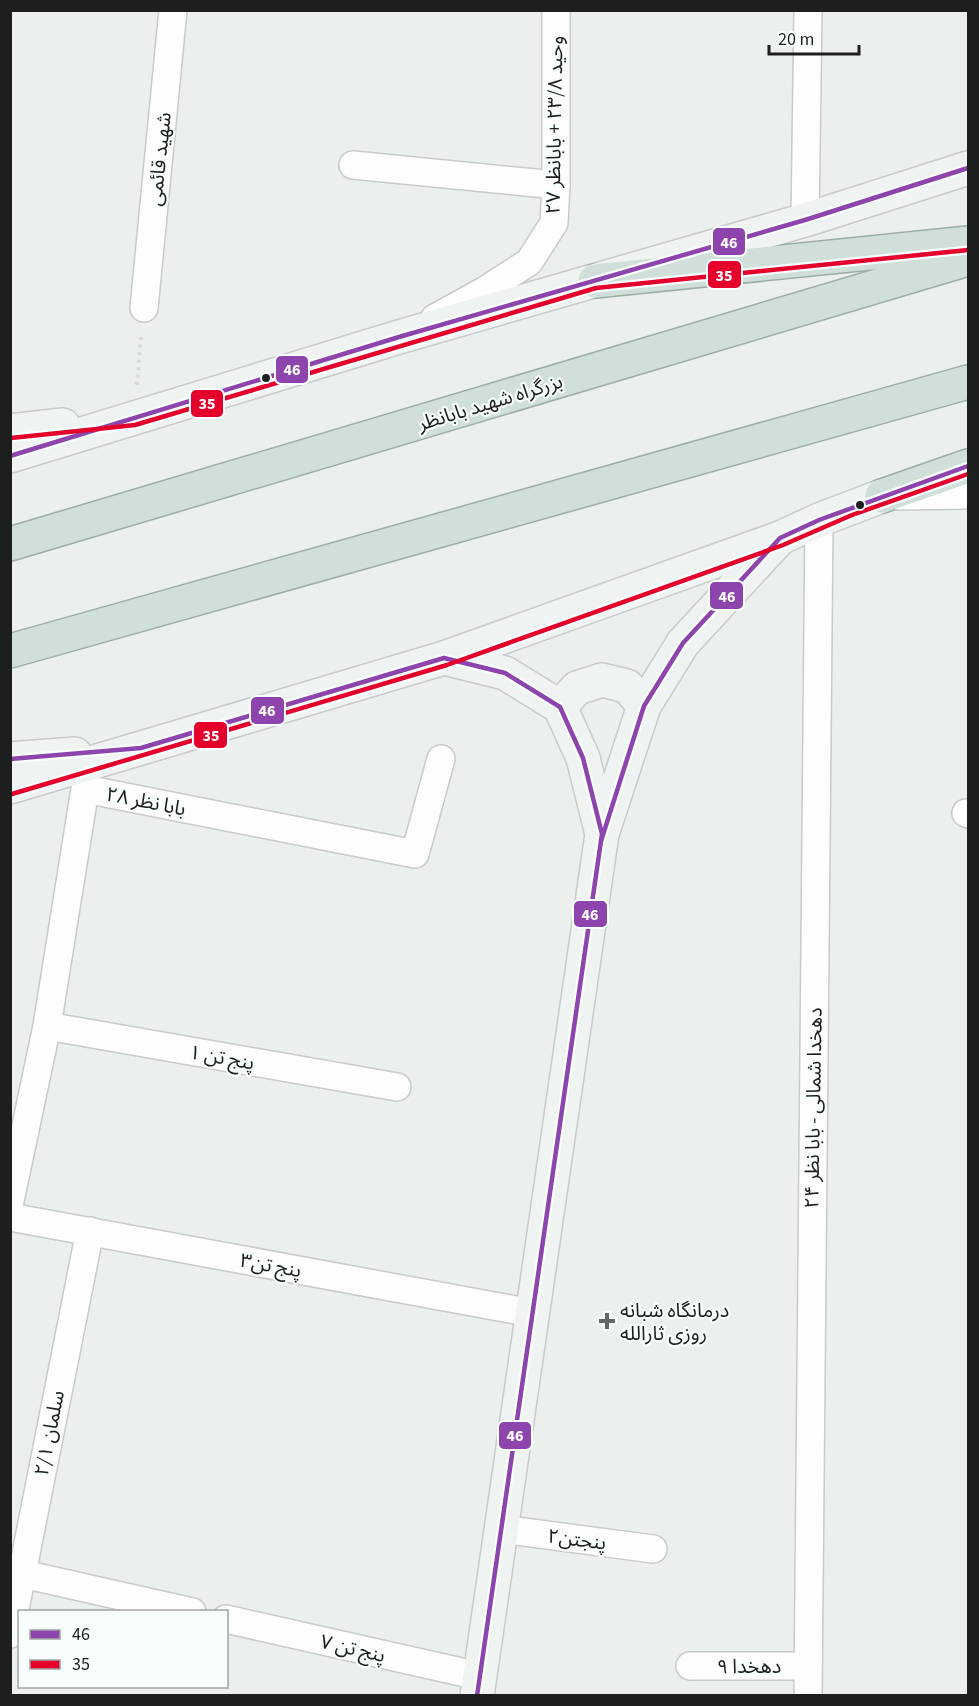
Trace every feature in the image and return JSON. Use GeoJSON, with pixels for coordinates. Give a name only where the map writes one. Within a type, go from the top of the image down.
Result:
{"type":"FeatureCollection","features":[{"type":"Feature","properties":{"kind":"highway"},"geometry":{"type":"LineString","coordinates":[[595,280],[969,243]]}},
{"type":"Feature","properties":{"kind":"highway","name":"بزرگراه شهید بابانظر"},"geometry":{"type":"LineString","coordinates":[[10,544],[969,259]]}},
{"type":"Feature","properties":{"kind":"highway"},"geometry":{"type":"LineString","coordinates":[[10,651],[969,382]]}},
{"type":"Feature","properties":{"kind":"highway"},"geometry":{"type":"LineString","coordinates":[[882,496],[969,466]]}},
{"type":"Feature","properties":{"kind":"main road"},"geometry":{"type":"LineString","coordinates":[[10,456],[399,338],[805,220],[969,168]]}},
{"type":"Feature","properties":{"kind":"main road"},"geometry":{"type":"LineString","coordinates":[[10,431],[133,418]]}},
{"type":"Feature","properties":{"kind":"main road"},"geometry":{"type":"LineString","coordinates":[[10,787],[444,658],[780,538],[882,496]]}},
{"type":"Feature","properties":{"kind":"main road"},"geometry":{"type":"LineString","coordinates":[[478,1686],[602,834],[644,706],[683,643],[780,538]]}},
{"type":"Feature","properties":{"kind":"main road"},"geometry":{"type":"LineString","coordinates":[[444,658],[505,673],[560,707],[583,758],[602,834]]}},
{"type":"Feature","properties":{"kind":"main road"},"geometry":{"type":"LineString","coordinates":[[560,707],[577,688],[602,680],[627,686],[644,706]]}},
{"type":"Feature","properties":{"kind":"main road"},"geometry":{"type":"LineString","coordinates":[[10,759],[141,748]]}},
{"type":"Feature","properties":{"kind":"street","name":"شهید قائمی"},"geometry":{"type":"LineString","coordinates":[[144,308],[173,10]]}},
{"type":"Feature","properties":{"kind":"street","name":"وحید ۲۳/۸ + بابانظر ۲۷"},"geometry":{"type":"LineString","coordinates":[[399,338],[484,291],[529,262],[554,223],[556,10]]}},
{"type":"Feature","properties":{"kind":"street"},"geometry":{"type":"LineString","coordinates":[[805,220],[808,10]]}},
{"type":"Feature","properties":{"kind":"street"},"geometry":{"type":"LineString","coordinates":[[353,165],[556,185]]}},
{"type":"Feature","properties":{"kind":"street"},"geometry":{"type":"LineString","coordinates":[[882,496],[969,495]]}},
{"type":"Feature","properties":{"kind":"street","name":"دهخدا شمالی - بابا نظر ۲۴"},"geometry":{"type":"LineString","coordinates":[[808,1695],[819,520]]}},
{"type":"Feature","properties":{"kind":"street","name":"بابا نظر ۲۸"},"geometry":{"type":"LineString","coordinates":[[10,1201],[47,1026],[85,789],[415,854],[441,759]]}},
{"type":"Feature","properties":{"kind":"street","name":"پنج تن ۱"},"geometry":{"type":"LineString","coordinates":[[47,1026],[397,1087]]}},
{"type":"Feature","properties":{"kind":"street","name":"پنج تن۳"},"geometry":{"type":"LineString","coordinates":[[10,1216],[532,1312]]}},
{"type":"Feature","properties":{"kind":"street","name":"سلمان ۲/۱"},"geometry":{"type":"LineString","coordinates":[[10,1634],[90,1231]]}},
{"type":"Feature","properties":{"kind":"street","name":"پنجتن۲"},"geometry":{"type":"LineString","coordinates":[[501,1529],[653,1549]]}},
{"type":"Feature","properties":{"kind":"street"},"geometry":{"type":"LineString","coordinates":[[23,1574],[187,1610]]}},
{"type":"Feature","properties":{"kind":"street","name":"پنج تن ۷"},"geometry":{"type":"LineString","coordinates":[[228,1620],[478,1686]]}},
{"type":"Feature","properties":{"kind":"street","name":"دهخدا ۹"},"geometry":{"type":"LineString","coordinates":[[690,1666],[808,1666]]}},
{"type":"Feature","properties":{"kind":"path"},"geometry":{"type":"LineString","coordinates":[[133,418],[144,308]]}},
{"type":"Feature","properties":{"kind":"transit line","name":"46"},"geometry":{"type":"LineString","coordinates":[[10,456],[399,337],[805,220],[968,168]]}},
{"type":"Feature","properties":{"kind":"transit line","name":"35"},"geometry":{"type":"LineString","coordinates":[[11,438],[135,425],[596,288],[968,250]]}},
{"type":"Feature","properties":{"kind":"transit line","name":"46"},"geometry":{"type":"LineString","coordinates":[[601,841],[644,706],[683,643],[780,538],[819,520],[968,466]]}},
{"type":"Feature","properties":{"kind":"transit line","name":"35"},"geometry":{"type":"LineString","coordinates":[[12,794],[447,665],[783,545],[852,515],[968,474]]}},
{"type":"Feature","properties":{"kind":"transit line","name":"46"},"geometry":{"type":"LineString","coordinates":[[10,759],[141,748],[444,658],[505,673],[560,707],[583,758],[602,834],[477,1696]]}},
{"type":"Feature","properties":{"kind":"place","name":"درمانگاه شبانه روزی ثارالله"},"geometry":{"type":"Point","coordinates":[607,1321]}}]}
